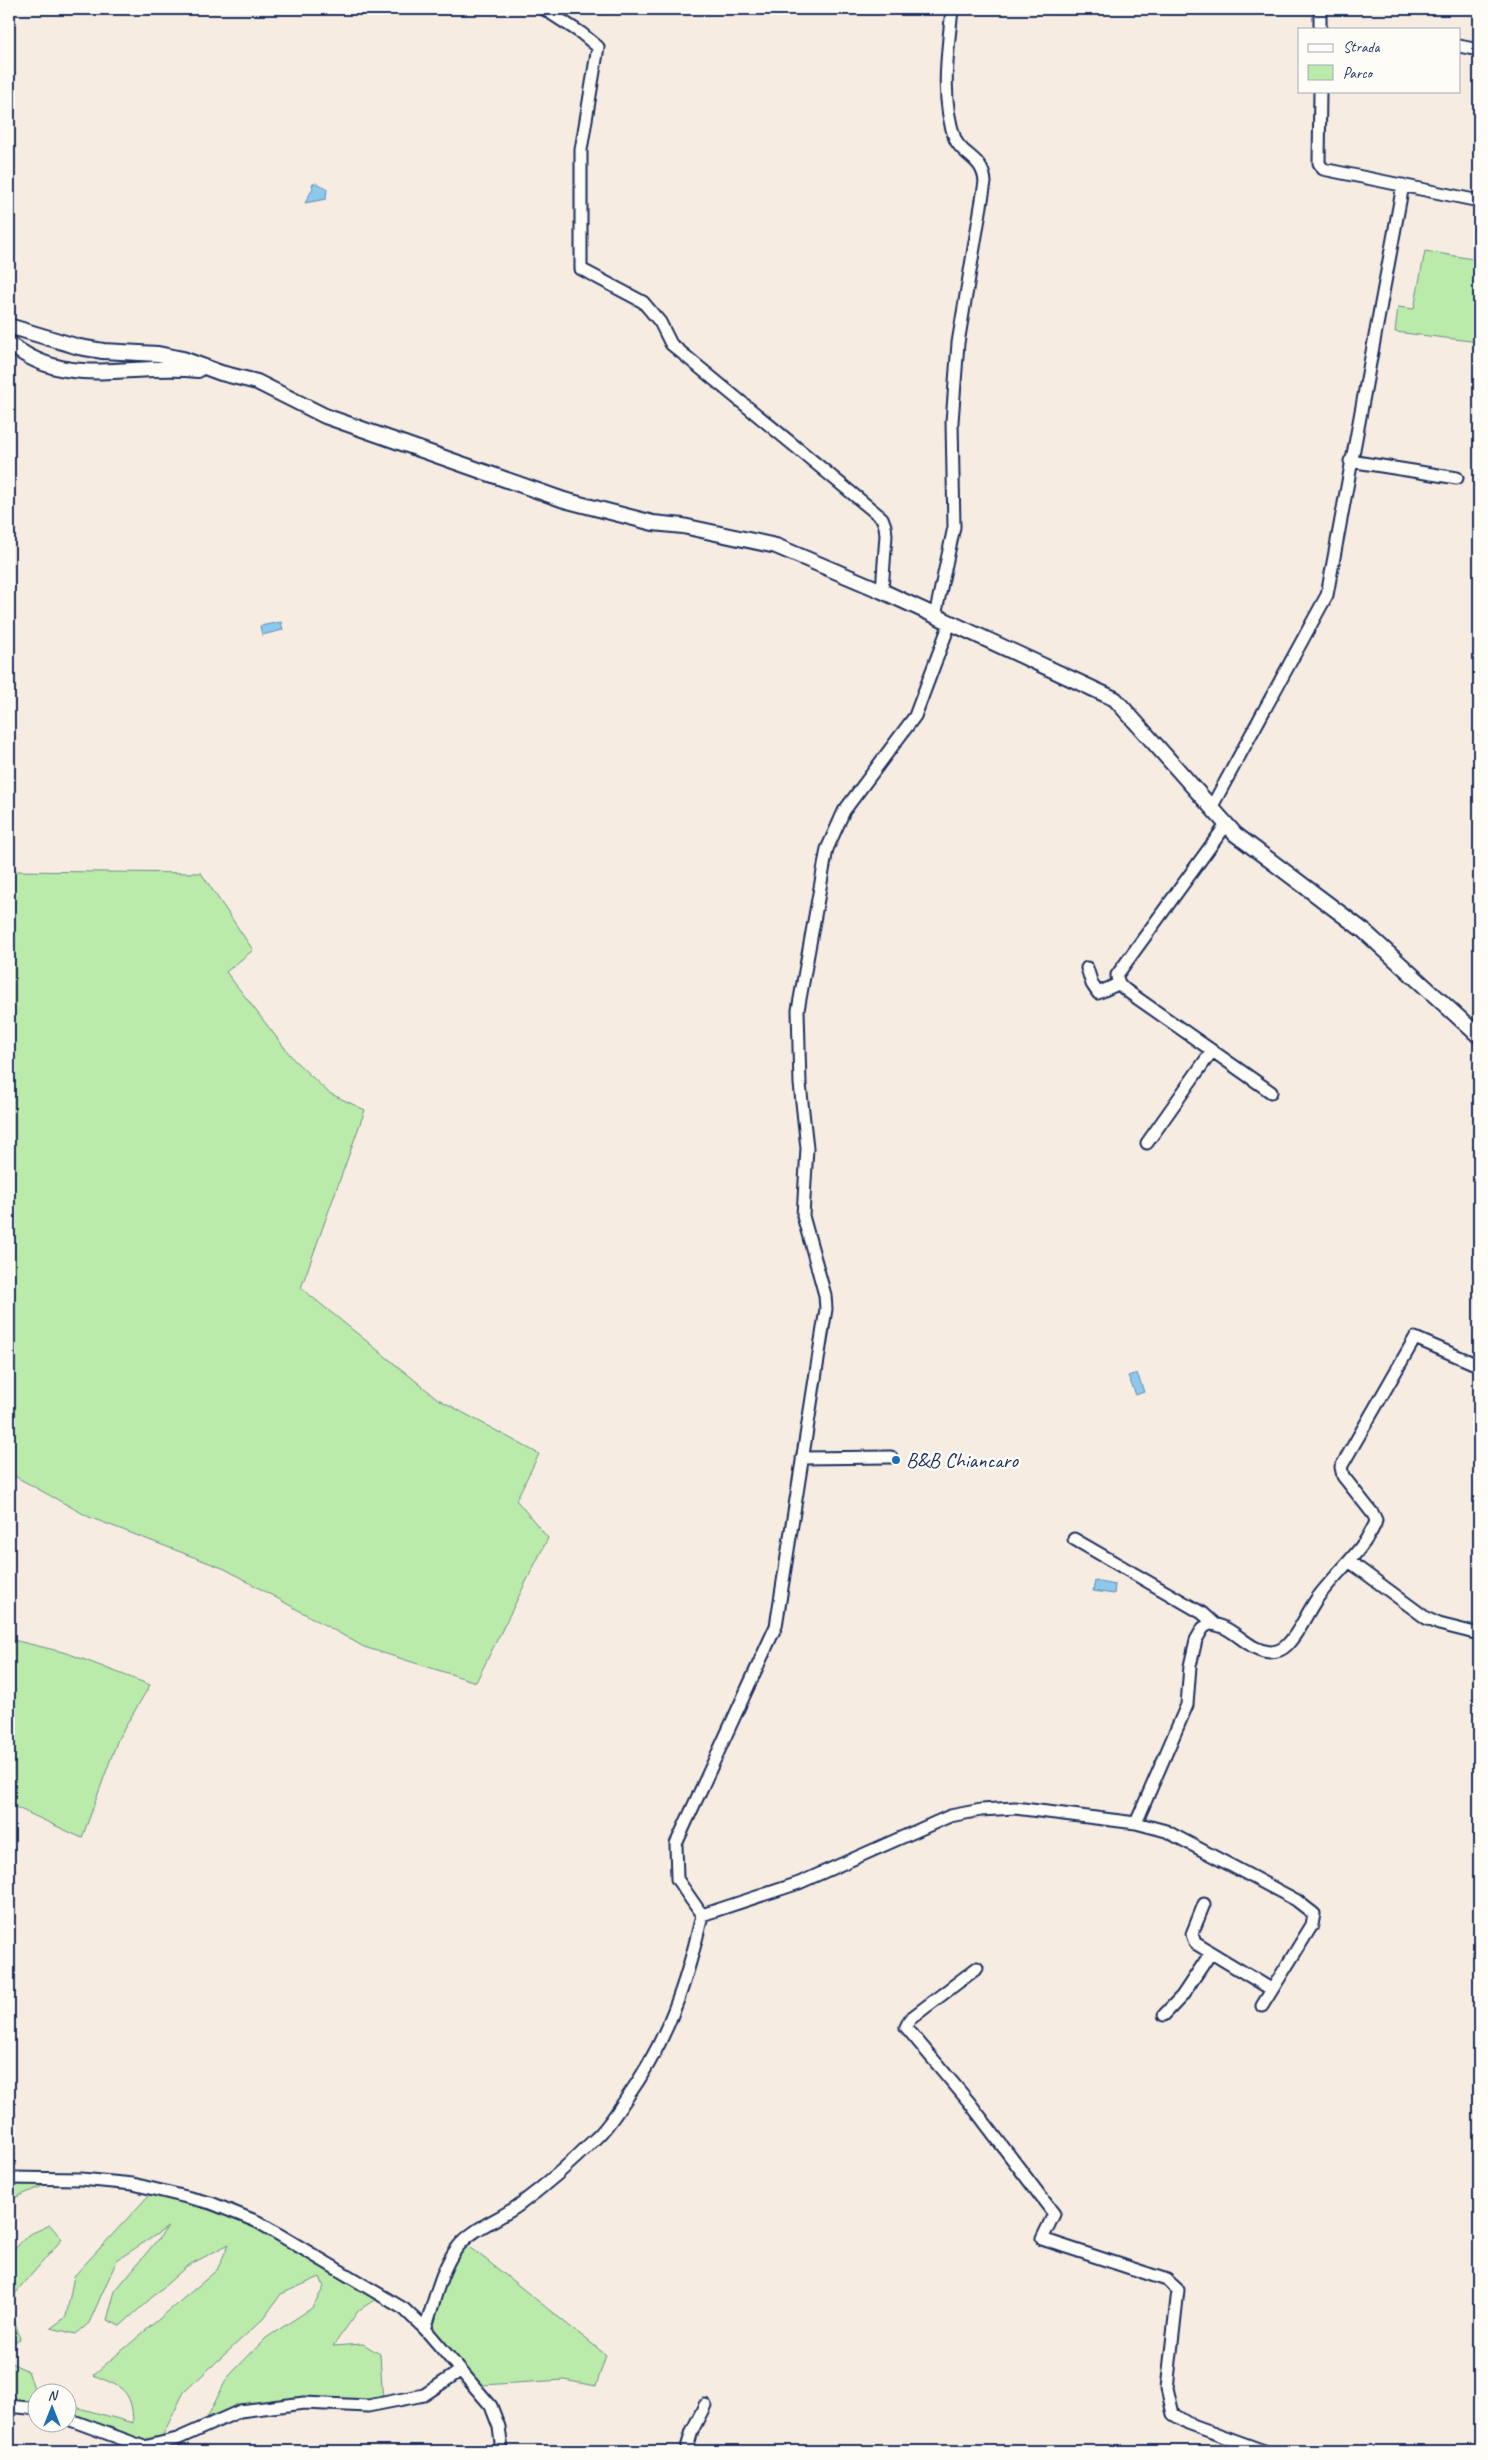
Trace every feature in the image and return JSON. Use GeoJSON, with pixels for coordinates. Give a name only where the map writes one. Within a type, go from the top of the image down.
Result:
{"type":"FeatureCollection","features":[{"type":"Feature","properties":{"kind":"street"},"geometry":{"type":"LineString","coordinates":[[544,9],[581,33],[598,47],[581,150],[581,268],[643,302],[660,322],[672,344],[882,518],[886,535],[882,591]]}},
{"type":"Feature","properties":{"kind":"street"},"geometry":{"type":"LineString","coordinates":[[935,616],[954,527],[952,422],[958,343],[985,182],[981,166],[956,142],[950,122],[946,87],[952,9]]}},
{"type":"Feature","properties":{"kind":"street"},"geometry":{"type":"LineString","coordinates":[[1320,9],[1320,28]]}},
{"type":"Feature","properties":{"kind":"street"},"geometry":{"type":"LineString","coordinates":[[1460,46],[1479,50]]}},
{"type":"Feature","properties":{"kind":"street"},"geometry":{"type":"LineString","coordinates":[[1320,92],[1320,166],[1326,170],[1479,201]]}},
{"type":"Feature","properties":{"kind":"street"},"geometry":{"type":"LineString","coordinates":[[1211,808],[1327,595],[1350,461],[1402,186]]}},
{"type":"Feature","properties":{"kind":"street"},"geometry":{"type":"LineString","coordinates":[[9,326],[79,347],[175,357],[221,373],[257,382],[325,416],[564,500],[653,523],[683,526],[756,540],[816,562],[882,591],[1115,699],[1234,834],[1364,931],[1479,1036]]}},
{"type":"Feature","properties":{"kind":"street"},"geometry":{"type":"LineString","coordinates":[[9,343],[36,360],[66,371],[101,373],[162,367],[221,373]]}},
{"type":"Feature","properties":{"kind":"street"},"geometry":{"type":"LineString","coordinates":[[1350,461],[1457,478]]}},
{"type":"Feature","properties":{"kind":"street"},"geometry":{"type":"LineString","coordinates":[[426,2329],[450,2259],[458,2247],[467,2238],[518,2206],[598,2137],[642,2076],[666,2034],[691,1964],[702,1914],[677,1879],[676,1844],[776,1626],[826,1309],[825,1295],[803,1216],[806,1148],[800,1084],[798,1010],[827,849],[844,811],[915,716],[950,623]]}},
{"type":"Feature","properties":{"kind":"street"},"geometry":{"type":"LineString","coordinates":[[1226,825],[1117,975],[1118,984],[1271,1092]]}},
{"type":"Feature","properties":{"kind":"street"},"geometry":{"type":"LineString","coordinates":[[1087,968],[1092,984],[1098,993],[1118,984]]}},
{"type":"Feature","properties":{"kind":"street"},"geometry":{"type":"LineString","coordinates":[[1147,1143],[1212,1051]]}},
{"type":"Feature","properties":{"kind":"street"},"geometry":{"type":"LineString","coordinates":[[1074,1539],[1202,1613],[1214,1624],[1228,1630],[1259,1650],[1272,1652],[1282,1650],[1290,1642],[1318,1597],[1371,1532],[1376,1520],[1343,1476],[1341,1467],[1415,1338],[1473,1363]]}},
{"type":"Feature","properties":{"kind":"street"},"geometry":{"type":"LineString","coordinates":[[802,1458],[891,1457]]}},
{"type":"Feature","properties":{"kind":"street"},"geometry":{"type":"LineString","coordinates":[[1348,1561],[1426,1618],[1439,1624],[1479,1634]]}},
{"type":"Feature","properties":{"kind":"street"},"geometry":{"type":"LineString","coordinates":[[1136,1823],[1187,1705],[1190,1666],[1199,1634],[1209,1624],[1214,1624]]}},
{"type":"Feature","properties":{"kind":"street"},"geometry":{"type":"LineString","coordinates":[[702,1914],[758,1898],[799,1883],[950,1816],[981,1810],[1015,1808],[1136,1823],[1166,1831],[1296,1900],[1314,1914],[1312,1925],[1262,2006]]}},
{"type":"Feature","properties":{"kind":"street"},"geometry":{"type":"LineString","coordinates":[[1204,1904],[1192,1934],[1194,1943],[1271,1990]]}},
{"type":"Feature","properties":{"kind":"street"},"geometry":{"type":"LineString","coordinates":[[1164,2015],[1182,1996],[1210,1954]]}},
{"type":"Feature","properties":{"kind":"street"},"geometry":{"type":"LineString","coordinates":[[977,1968],[910,2019],[906,2027],[969,2102],[1054,2214],[1042,2239],[1167,2280],[1178,2290],[1167,2388],[1173,2414],[1187,2423],[1264,2451]]}},
{"type":"Feature","properties":{"kind":"street"},"geometry":{"type":"LineString","coordinates":[[9,2178],[81,2179],[133,2184],[211,2203],[258,2222],[404,2308],[426,2329],[491,2406],[499,2427],[502,2451]]}},
{"type":"Feature","properties":{"kind":"street"},"geometry":{"type":"LineString","coordinates":[[78,2423],[144,2447],[177,2439],[240,2411],[304,2403],[368,2406],[424,2395],[460,2371]]}},
{"type":"Feature","properties":{"kind":"street"},"geometry":{"type":"LineString","coordinates":[[686,2451],[692,2430],[705,2405]]}},
{"type":"Feature","properties":{"kind":"street"},"geometry":{"type":"LineString","coordinates":[[9,2406],[28,2407]]}},
{"type":"Feature","properties":{"kind":"green space"},"geometry":{"type":"Polygon","coordinates":[[[1425,251],[1479,260],[1479,342],[1395,332],[1398,307],[1414,309],[1425,251]]]}},
{"type":"Feature","properties":{"kind":"green space"},"geometry":{"type":"Polygon","coordinates":[[[9,871],[201,873],[253,950],[226,972],[294,1060],[329,1093],[365,1110],[301,1288],[438,1399],[539,1454],[516,1500],[548,1538],[476,1682],[364,1647],[225,1569],[89,1517],[9,1473],[9,871]]]}},
{"type":"Feature","properties":{"kind":"green space"},"geometry":{"type":"Polygon","coordinates":[[[9,1639],[67,1653],[150,1685],[118,1739],[82,1838],[9,1804],[9,1639]]]}},
{"type":"Feature","properties":{"kind":"green space"},"geometry":{"type":"Polygon","coordinates":[[[9,2182],[52,2182],[14,2198],[9,2207],[9,2182]]]}},
{"type":"Feature","properties":{"kind":"green space"},"geometry":{"type":"Polygon","coordinates":[[[152,2192],[240,2220],[379,2297],[359,2310],[333,2346],[363,2344],[380,2354],[383,2403],[258,2408],[202,2428],[227,2378],[266,2338],[312,2308],[324,2287],[320,2277],[281,2294],[264,2318],[184,2392],[158,2445],[78,2421],[78,2408],[133,2423],[128,2396],[118,2386],[93,2375],[217,2270],[229,2244],[187,2266],[120,2326],[107,2320],[115,2291],[168,2227],[117,2260],[89,2323],[76,2334],[51,2328],[66,2317],[74,2276],[152,2192]]]}},
{"type":"Feature","properties":{"kind":"green space"},"geometry":{"type":"Polygon","coordinates":[[[50,2225],[62,2239],[9,2301],[9,2255],[28,2235],[50,2225]]]}},
{"type":"Feature","properties":{"kind":"green space"},"geometry":{"type":"Polygon","coordinates":[[[465,2243],[606,2355],[596,2386],[564,2380],[482,2385],[432,2334],[444,2283],[465,2243]]]}},
{"type":"Feature","properties":{"kind":"green space"},"geometry":{"type":"Polygon","coordinates":[[[9,2301],[20,2339],[14,2342],[9,2340],[9,2301]]]}},
{"type":"Feature","properties":{"kind":"green space"},"geometry":{"type":"Polygon","coordinates":[[[11,2363],[28,2371],[32,2382],[28,2382],[28,2406],[20,2404],[9,2386],[9,2364],[11,2363]]]}},
{"type":"Feature","properties":{"kind":"water"},"geometry":{"type":"Polygon","coordinates":[[[316,183],[327,189],[326,199],[305,203],[313,188],[312,184],[316,183]]]}},
{"type":"Feature","properties":{"kind":"water"},"geometry":{"type":"Polygon","coordinates":[[[281,622],[283,630],[262,635],[260,626],[281,622]]]}},
{"type":"Feature","properties":{"kind":"water"},"geometry":{"type":"Polygon","coordinates":[[[1137,1373],[1144,1392],[1136,1395],[1128,1376],[1137,1373]]]}},
{"type":"Feature","properties":{"kind":"water"},"geometry":{"type":"Polygon","coordinates":[[[1095,1581],[1115,1585],[1114,1594],[1093,1591],[1095,1581]]]}},
{"type":"Feature","properties":{"kind":"place","name":"B&B Chiancaro"},"geometry":{"type":"Point","coordinates":[896,1460]}}]}
